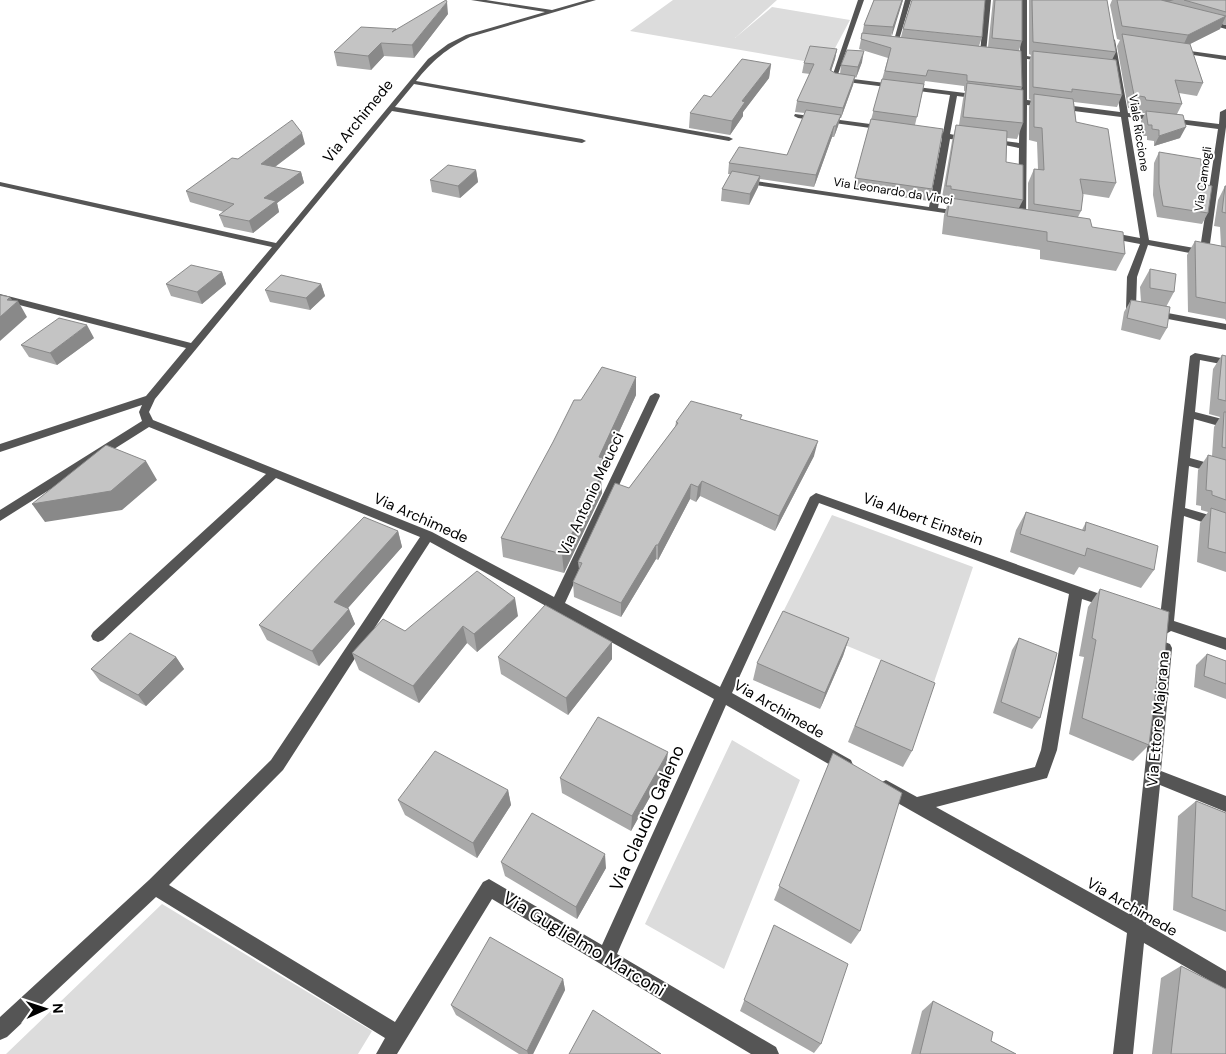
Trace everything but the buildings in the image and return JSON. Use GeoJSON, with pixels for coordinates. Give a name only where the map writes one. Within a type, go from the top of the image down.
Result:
{"type":"FeatureCollection","features":[{"type":"Feature","properties":{"kind":"street"},"geometry":{"type":"LineString","coordinates":[[474,0],[555,11]]}},
{"type":"Feature","properties":{"kind":"street","name":"Via Archimede"},"geometry":{"type":"LineString","coordinates":[[150,398],[278,246],[430,60],[462,36],[593,0]]}},
{"type":"Feature","properties":{"kind":"street"},"geometry":{"type":"LineString","coordinates":[[861,0],[834,79],[993,99]]}},
{"type":"Feature","properties":{"kind":"street"},"geometry":{"type":"LineString","coordinates":[[895,43],[908,0]]}},
{"type":"Feature","properties":{"kind":"street"},"geometry":{"type":"LineString","coordinates":[[983,53],[988,0]]}},
{"type":"Feature","properties":{"kind":"street"},"geometry":{"type":"LineString","coordinates":[[1022,222],[1024,0]]}},
{"type":"Feature","properties":{"kind":"street"},"geometry":{"type":"LineString","coordinates":[[1200,20],[1226,27]]}},
{"type":"Feature","properties":{"kind":"street","name":"Viale Riccione"},"geometry":{"type":"LineString","coordinates":[[1111,34],[1145,241]]}},
{"type":"Feature","properties":{"kind":"street"},"geometry":{"type":"LineString","coordinates":[[848,38],[858,39]]}},
{"type":"Feature","properties":{"kind":"street"},"geometry":{"type":"LineString","coordinates":[[886,42],[905,44]]}},
{"type":"Feature","properties":{"kind":"street"},"geometry":{"type":"LineString","coordinates":[[1112,42],[1122,43]]}},
{"type":"Feature","properties":{"kind":"street"},"geometry":{"type":"LineString","coordinates":[[1169,50],[1226,58]]}},
{"type":"Feature","properties":{"kind":"street"},"geometry":{"type":"LineString","coordinates":[[973,52],[991,54]]}},
{"type":"Feature","properties":{"kind":"street"},"geometry":{"type":"LineString","coordinates":[[999,55],[1051,61]]}},
{"type":"Feature","properties":{"kind":"street"},"geometry":{"type":"LineString","coordinates":[[1107,67],[1116,68]]}},
{"type":"Feature","properties":{"kind":"street"},"geometry":{"type":"LineString","coordinates":[[411,82],[729,138]]}},
{"type":"Feature","properties":{"kind":"street"},"geometry":{"type":"LineString","coordinates":[[933,210],[948,136],[954,94]]}},
{"type":"Feature","properties":{"kind":"street"},"geometry":{"type":"LineString","coordinates":[[1002,100],[1222,127]]}},
{"type":"Feature","properties":{"kind":"street"},"geometry":{"type":"LineString","coordinates":[[389,108],[582,142]]}},
{"type":"Feature","properties":{"kind":"street","name":"Via Camogli"},"geometry":{"type":"LineString","coordinates":[[1204,252],[1224,112],[1226,111]]}},
{"type":"Feature","properties":{"kind":"street"},"geometry":{"type":"LineString","coordinates":[[798,116],[892,128]]}},
{"type":"Feature","properties":{"kind":"street"},"geometry":{"type":"LineString","coordinates":[[920,132],[976,140]]}},
{"type":"Feature","properties":{"kind":"street"},"geometry":{"type":"LineString","coordinates":[[985,141],[1022,146]]}},
{"type":"Feature","properties":{"kind":"street","name":"Via Leonardo da Vinci"},"geometry":{"type":"LineString","coordinates":[[734,179],[972,215]]}},
{"type":"Feature","properties":{"kind":"street"},"geometry":{"type":"LineString","coordinates":[[0,184],[278,246]]}},
{"type":"Feature","properties":{"kind":"street"},"geometry":{"type":"LineString","coordinates":[[1012,221],[1031,224]]}},
{"type":"Feature","properties":{"kind":"street"},"geometry":{"type":"LineString","coordinates":[[1098,234],[1226,257]]}},
{"type":"Feature","properties":{"kind":"street"},"geometry":{"type":"LineString","coordinates":[[1145,241],[1132,277],[1131,309],[1226,327]]}},
{"type":"Feature","properties":{"kind":"street"},"geometry":{"type":"LineString","coordinates":[[0,297],[192,347]]}},
{"type":"Feature","properties":{"kind":"street","name":"Via Ettore Majorana"},"geometry":{"type":"LineString","coordinates":[[1123,1054],[1195,356],[1226,362]]}},
{"type":"Feature","properties":{"kind":"street","name":"Via Antonio Meucci"},"geometry":{"type":"LineString","coordinates":[[557,605],[655,396]]}},
{"type":"Feature","properties":{"kind":"street"},"geometry":{"type":"LineString","coordinates":[[0,516],[148,422],[144,412],[150,398]]}},
{"type":"Feature","properties":{"kind":"street"},"geometry":{"type":"LineString","coordinates":[[0,448],[150,398]]}},
{"type":"Feature","properties":{"kind":"street"},"geometry":{"type":"LineString","coordinates":[[1189,414],[1226,424]]}},
{"type":"Feature","properties":{"kind":"street","name":"Via Archimede"},"geometry":{"type":"LineString","coordinates":[[148,422],[428,535],[723,696],[857,772]]}},
{"type":"Feature","properties":{"kind":"street"},"geometry":{"type":"LineString","coordinates":[[1184,460],[1226,472]]}},
{"type":"Feature","properties":{"kind":"street"},"geometry":{"type":"LineString","coordinates":[[98,636],[274,473]]}},
{"type":"Feature","properties":{"kind":"street","name":"Via Albert Einstein"},"geometry":{"type":"LineString","coordinates":[[723,696],[816,497],[1122,608]]}},
{"type":"Feature","properties":{"kind":"street"},"geometry":{"type":"LineString","coordinates":[[1178,510],[1226,525]]}},
{"type":"Feature","properties":{"kind":"street"},"geometry":{"type":"LineString","coordinates":[[0,1030],[154,886],[277,765],[428,535]]}},
{"type":"Feature","properties":{"kind":"street"},"geometry":{"type":"LineString","coordinates":[[916,806],[1041,773],[1049,750],[1076,592]]}},
{"type":"Feature","properties":{"kind":"street"},"geometry":{"type":"LineString","coordinates":[[1140,614],[1226,644]]}},
{"type":"Feature","properties":{"kind":"street","name":"Via Claudio Galeno"},"geometry":{"type":"LineString","coordinates":[[606,957],[723,696]]}},
{"type":"Feature","properties":{"kind":"street"},"geometry":{"type":"LineString","coordinates":[[1153,776],[1226,804]]}},
{"type":"Feature","properties":{"kind":"street","name":"Via Archimede"},"geometry":{"type":"LineString","coordinates":[[874,782],[1136,928],[1226,981]]}},
{"type":"Feature","properties":{"kind":"street"},"geometry":{"type":"LineString","coordinates":[[154,886],[398,1035]]}},
{"type":"Feature","properties":{"kind":"street","name":"Via Guglielmo Marconi"},"geometry":{"type":"LineString","coordinates":[[386,1054],[489,888],[769,1054]]}},
{"type":"Feature","properties":{"kind":"shaded area"},"geometry":{"type":"Polygon","coordinates":[[[673,0],[777,0],[735,38],[772,7],[850,20],[834,50],[807,55],[804,61],[630,31],[673,0]]]}},
{"type":"Feature","properties":{"kind":"shaded area"},"geometry":{"type":"Polygon","coordinates":[[[832,515],[973,567],[934,682],[780,618],[832,515]]]}},
{"type":"Feature","properties":{"kind":"shaded area"},"geometry":{"type":"Polygon","coordinates":[[[732,740],[800,780],[724,969],[645,924],[732,740]]]}},
{"type":"Feature","properties":{"kind":"shaded area"},"geometry":{"type":"Polygon","coordinates":[[[162,904],[372,1031],[358,1054],[6,1054],[162,904]]]}}]}
